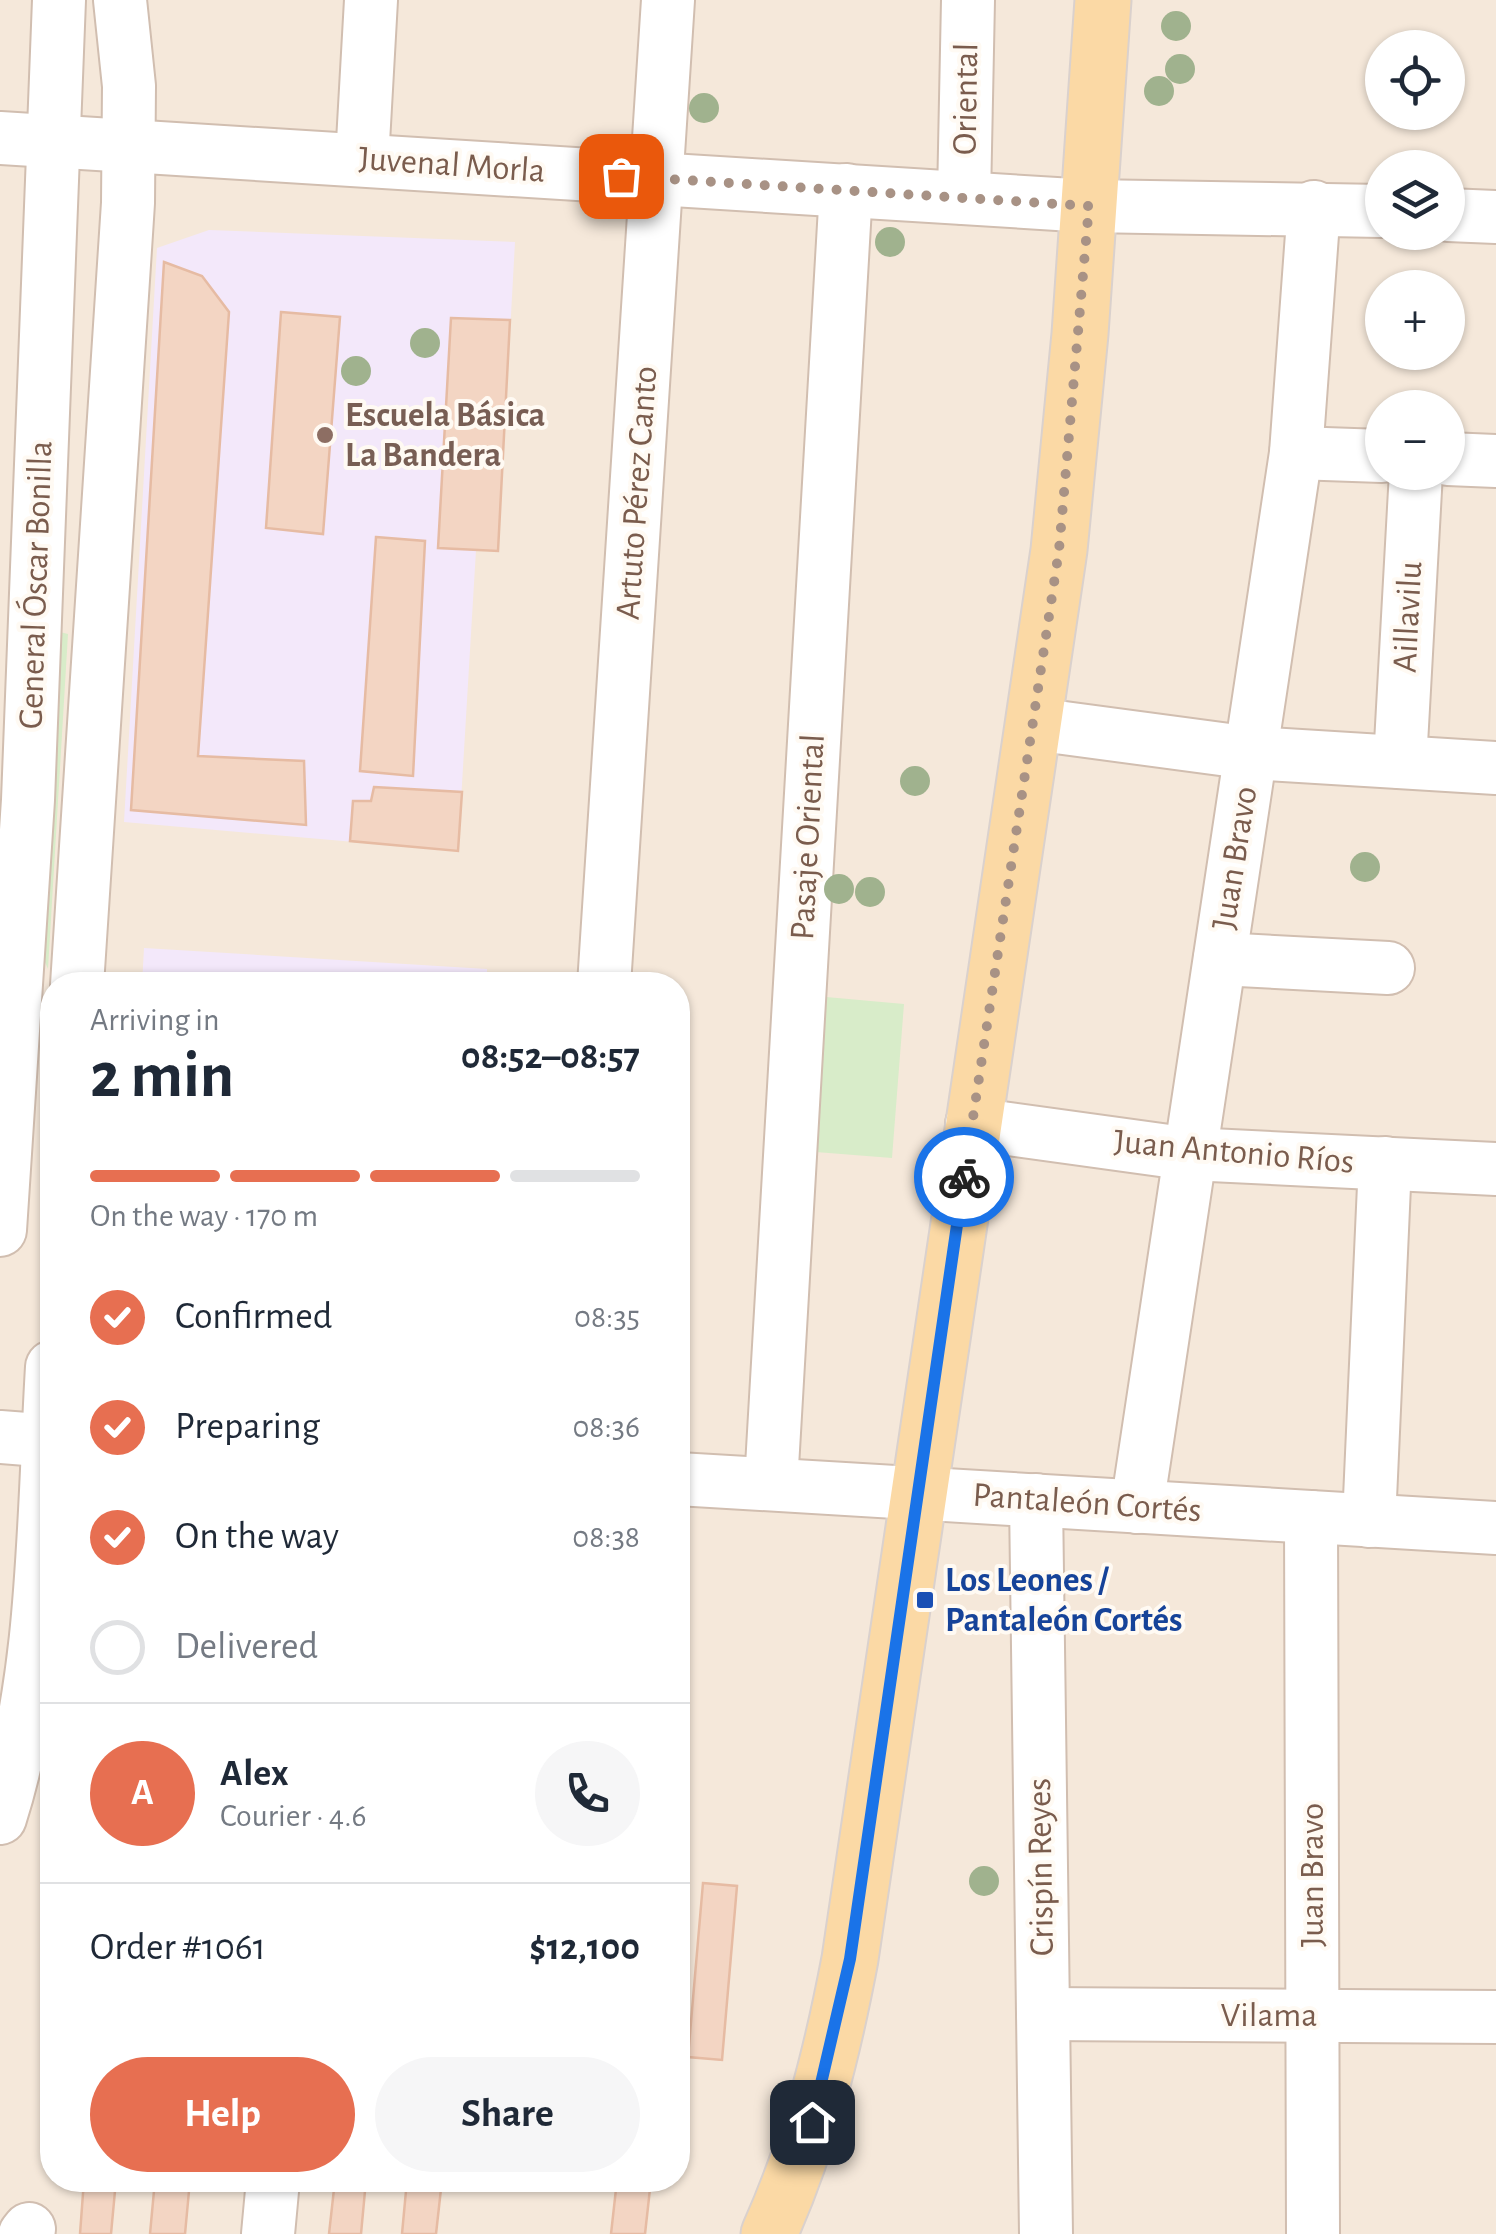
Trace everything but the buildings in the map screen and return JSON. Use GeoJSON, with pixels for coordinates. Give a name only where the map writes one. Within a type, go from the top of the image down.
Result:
{"type":"FeatureCollection","features":[{"type":"Feature","properties":{"kind":"main road"},"geometry":{"type":"LineString","coordinates":[[769,2234],[801,2159],[840,2011],[1034,724],[1071,438],[1104,0]]}},
{"type":"Feature","properties":{"kind":"street","name":"General Óscar Bonilla"},"geometry":{"type":"LineString","coordinates":[[0,1230],[14,799],[59,0]]}},
{"type":"Feature","properties":{"kind":"street","name":"General Óscar Bonilla"},"geometry":{"type":"LineString","coordinates":[[78,972],[128,145],[129,86],[120,0]]}},
{"type":"Feature","properties":{"kind":"street"},"geometry":{"type":"LineString","coordinates":[[362,160],[371,0]]}},
{"type":"Feature","properties":{"kind":"street","name":"Artuto Pérez Canto"},"geometry":{"type":"LineString","coordinates":[[605,972],[668,0]]}},
{"type":"Feature","properties":{"kind":"street","name":"Oriental"},"geometry":{"type":"LineString","coordinates":[[964,198],[968,0]]}},
{"type":"Feature","properties":{"kind":"street","name":"Juvenal Morla"},"geometry":{"type":"LineString","coordinates":[[0,138],[1089,206],[1365,210]]}},
{"type":"Feature","properties":{"kind":"street","name":"Pasaje Oriental"},"geometry":{"type":"LineString","coordinates":[[770,1484],[846,190]]}},
{"type":"Feature","properties":{"kind":"street","name":"Juan Bravo"},"geometry":{"type":"LineString","coordinates":[[1138,1506],[1296,453],[1314,208]]}},
{"type":"Feature","properties":{"kind":"street"},"geometry":{"type":"LineString","coordinates":[[1465,215],[1496,217]]}},
{"type":"Feature","properties":{"kind":"street"},"geometry":{"type":"LineString","coordinates":[[1296,453],[1365,455]]}},
{"type":"Feature","properties":{"kind":"street"},"geometry":{"type":"LineString","coordinates":[[1465,460],[1496,461]]}},
{"type":"Feature","properties":{"kind":"street","name":"Aillavilu"},"geometry":{"type":"LineString","coordinates":[[1400,762],[1415,490]]}},
{"type":"Feature","properties":{"kind":"street"},"geometry":{"type":"LineString","coordinates":[[1034,724],[1251,753],[1496,768]]}},
{"type":"Feature","properties":{"kind":"street"},"geometry":{"type":"LineString","coordinates":[[1220,958],[1388,968]]}},
{"type":"Feature","properties":{"kind":"street","name":"Juan Antonio Ríos"},"geometry":{"type":"LineString","coordinates":[[972,1124],[1190,1154],[1496,1169]]}},
{"type":"Feature","properties":{"kind":"street"},"geometry":{"type":"LineString","coordinates":[[1370,1520],[1385,1163]]}},
{"type":"Feature","properties":{"kind":"street"},"geometry":{"type":"LineString","coordinates":[[0,1818],[20,1754],[32,1682],[33,1439],[40,1412]]}},
{"type":"Feature","properties":{"kind":"street","name":"Pantaleón Cortés"},"geometry":{"type":"LineString","coordinates":[[690,1479],[1496,1528]]}},
{"type":"Feature","properties":{"kind":"street","name":"Crispín Reyes"},"geometry":{"type":"LineString","coordinates":[[1036,1500],[1046,2234]]}},
{"type":"Feature","properties":{"kind":"street","name":"Juan Bravo"},"geometry":{"type":"LineString","coordinates":[[1311,1517],[1314,2234]]}},
{"type":"Feature","properties":{"kind":"street","name":"Vilama"},"geometry":{"type":"LineString","coordinates":[[1043,2014],[1496,2017]]}},
{"type":"Feature","properties":{"kind":"street"},"geometry":{"type":"LineString","coordinates":[[268,2234],[272,2192]]}},
{"type":"Feature","properties":{"kind":"shaded area"},"geometry":{"type":"Polygon","coordinates":[[[0,0],[1496,0],[1496,2234],[0,2234],[0,0]]]}},
{"type":"Feature","properties":{"kind":"shaded area","name":"Escuela Básica La Bandera"},"geometry":{"type":"Polygon","coordinates":[[[209,230],[515,242],[498,551],[476,550],[458,851],[124,822],[157,248],[209,230]]]}},
{"type":"Feature","properties":{"kind":"shaded area"},"geometry":{"type":"Polygon","coordinates":[[[144,948],[487,969],[487,972],[143,972],[144,948]]]}},
{"type":"Feature","properties":{"kind":"green space"},"geometry":{"type":"Polygon","coordinates":[[[48,629],[68,634],[48,969],[35,939],[48,629]]]}},
{"type":"Feature","properties":{"kind":"green space"},"geometry":{"type":"Polygon","coordinates":[[[815,996],[904,1004],[892,1158],[803,1151],[815,996]]]}},
{"type":"Feature","properties":{"kind":"way so far"},"geometry":{"type":"LineString","coordinates":[[621,176],[1089,206],[1059,550],[964,1177]]}},
{"type":"Feature","properties":{"kind":"place","name":"Escuela Básica La Bandera"},"geometry":{"type":"Point","coordinates":[325,435]}},
{"type":"Feature","properties":{"kind":"place","name":"Los Leones / Pantaleón Cortés"},"geometry":{"type":"Point","coordinates":[925,1600]}},
{"type":"Feature","properties":{"kind":"route"},"geometry":{"type":"LineString","coordinates":[[812,2122],[837,2028],[850,1959],[964,1177]]}}]}
